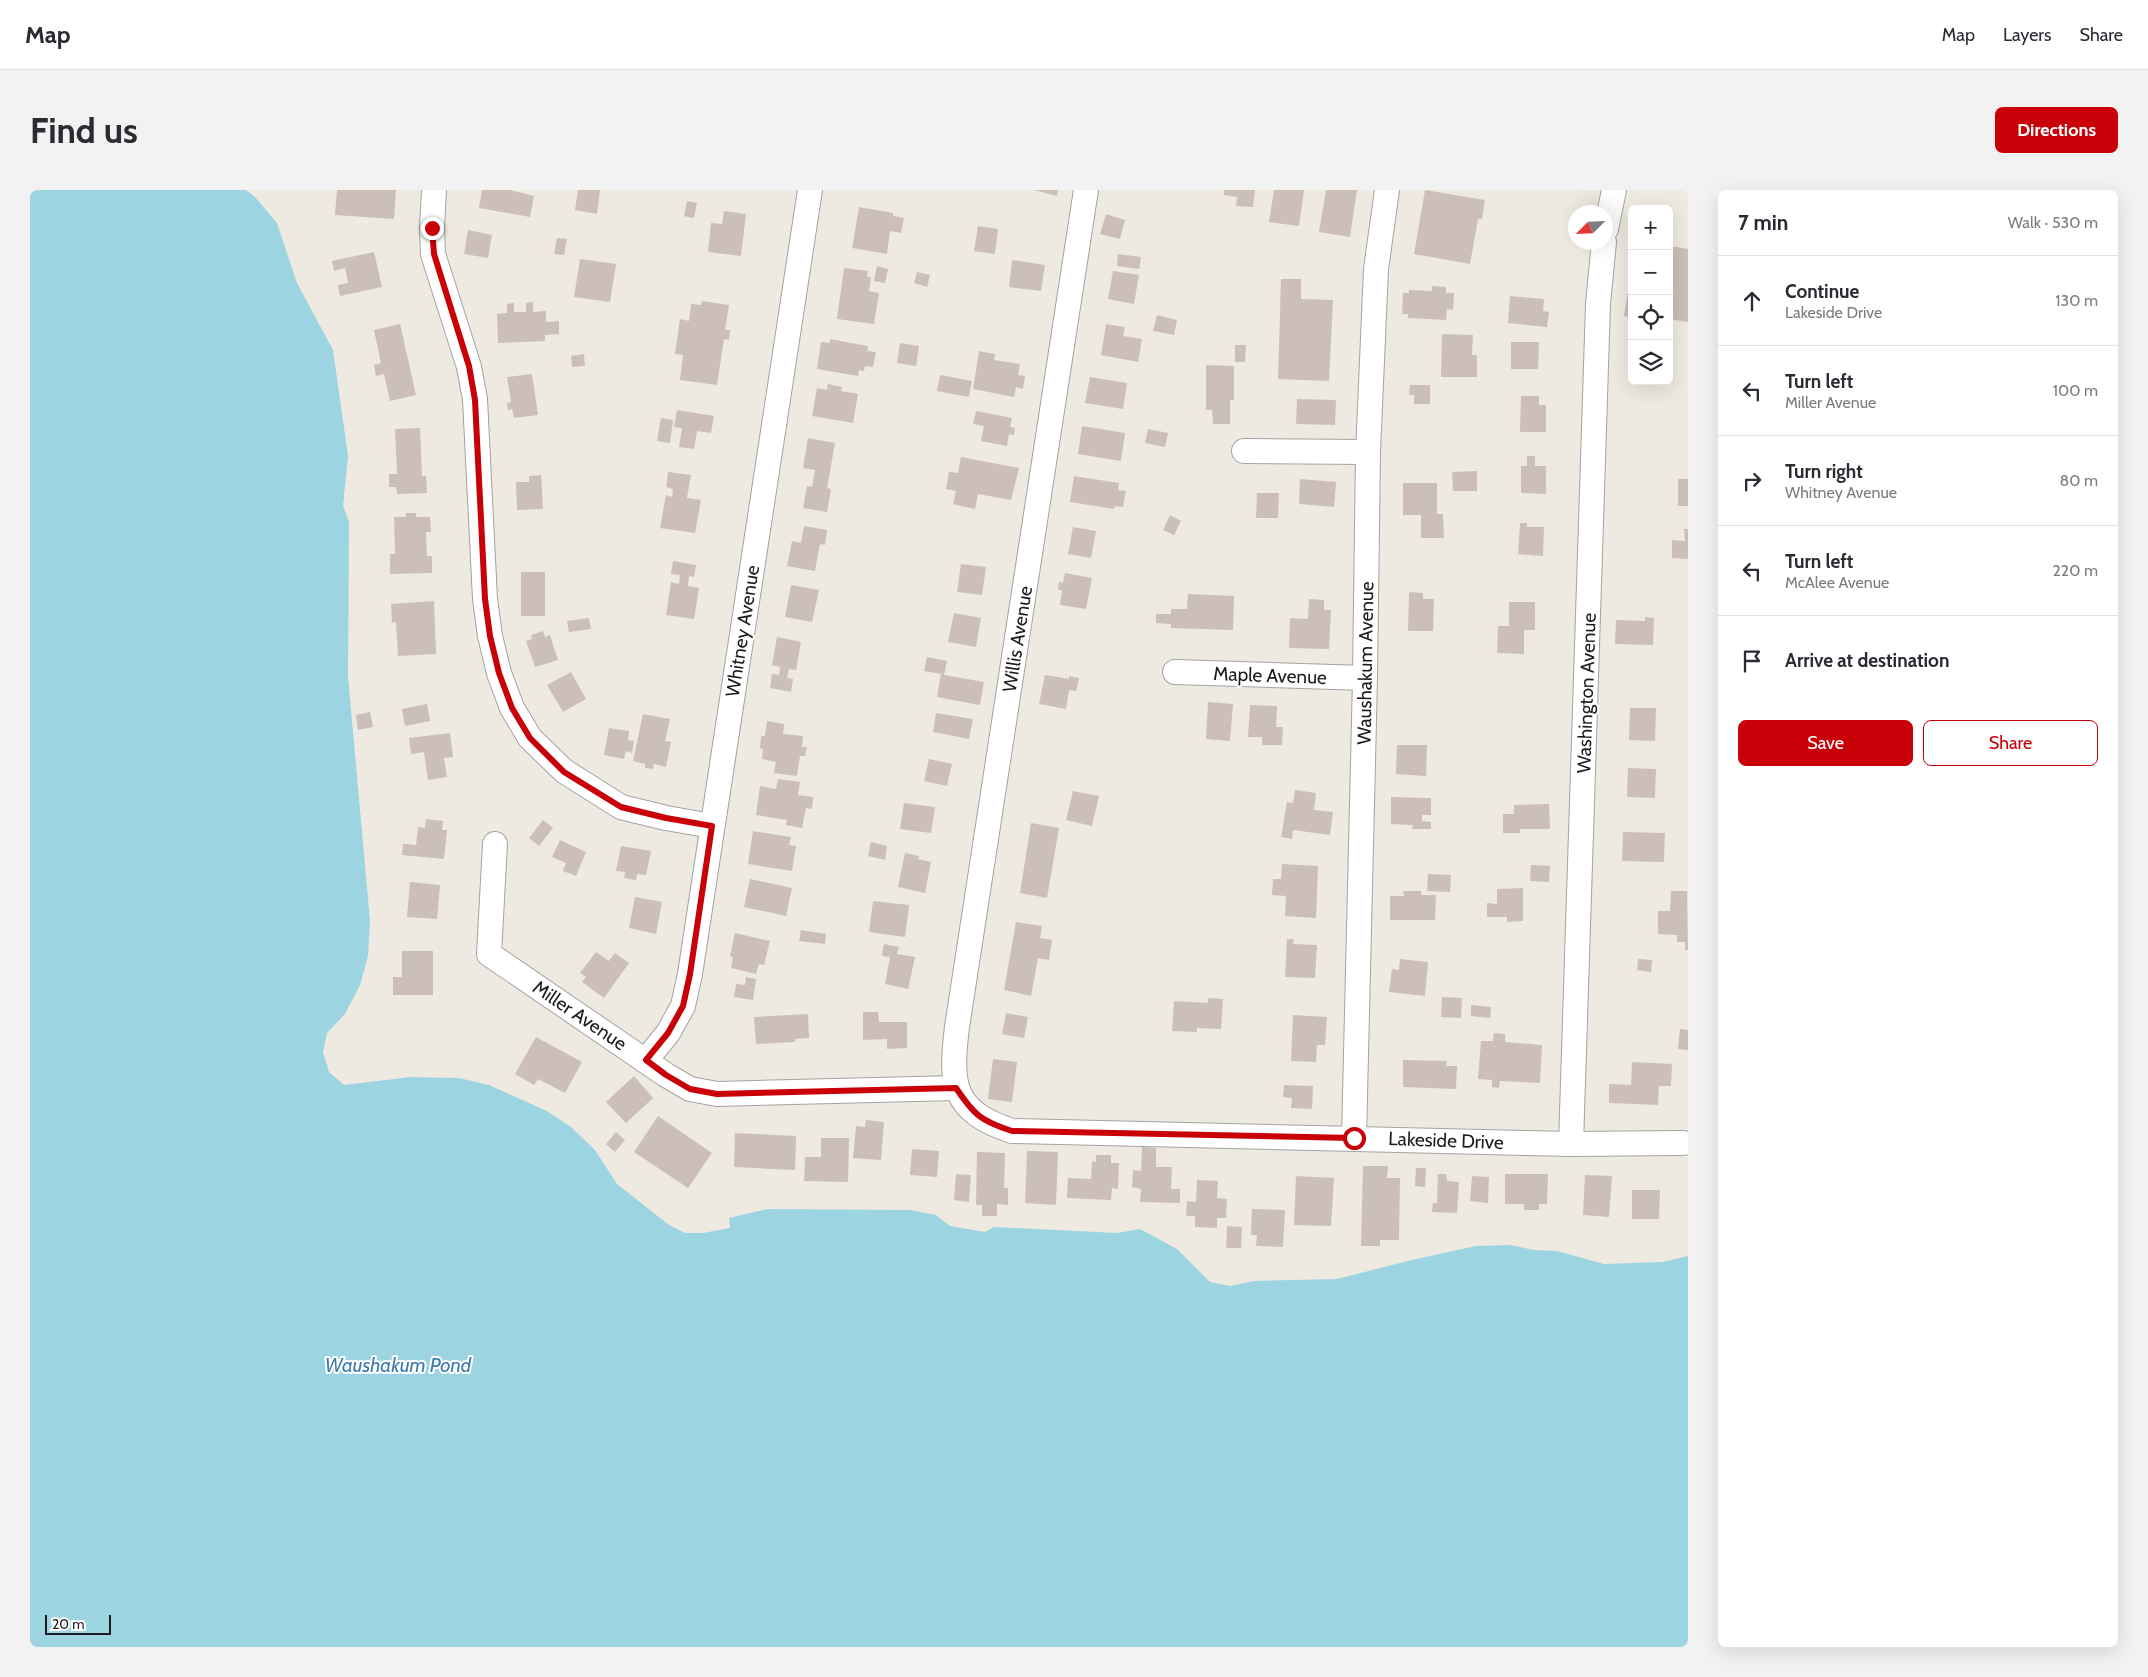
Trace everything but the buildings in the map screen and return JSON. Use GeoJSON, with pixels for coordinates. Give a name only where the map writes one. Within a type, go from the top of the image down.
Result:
{"type":"FeatureCollection","features":[{"type":"Feature","properties":{"kind":"street"},"geometry":{"type":"LineString","coordinates":[[434,190],[432,228],[434,254],[469,366],[475,400],[485,599],[490,636],[499,673],[512,708],[530,738],[564,772],[621,807],[666,818],[712,826]]}},
{"type":"Feature","properties":{"kind":"street","name":"Whitney Avenue"},"geometry":{"type":"LineString","coordinates":[[646,1060],[668,1033],[683,1006],[690,974],[810,190]]}},
{"type":"Feature","properties":{"kind":"street","name":"Willis Avenue"},"geometry":{"type":"LineString","coordinates":[[956,1088],[954,1058],[957,1027],[1086,190]]}},
{"type":"Feature","properties":{"kind":"street","name":"Waushakum Avenue"},"geometry":{"type":"LineString","coordinates":[[1354,1138],[1365,678],[1368,452],[1376,269],[1387,190]]}},
{"type":"Feature","properties":{"kind":"street"},"geometry":{"type":"LineString","coordinates":[[1611,205],[1614,190]]}},
{"type":"Feature","properties":{"kind":"street","name":"Washington Avenue"},"geometry":{"type":"LineString","coordinates":[[1571,1144],[1598,314],[1603,250]]}},
{"type":"Feature","properties":{"kind":"street"},"geometry":{"type":"LineString","coordinates":[[1244,451],[1368,452]]}},
{"type":"Feature","properties":{"kind":"street","name":"Maple Avenue"},"geometry":{"type":"LineString","coordinates":[[1175,672],[1365,678]]}},
{"type":"Feature","properties":{"kind":"street","name":"Miller Avenue"},"geometry":{"type":"LineString","coordinates":[[495,844],[490,954],[666,1075],[690,1089],[717,1094],[956,1088]]}},
{"type":"Feature","properties":{"kind":"street","name":"Lakeside Drive"},"geometry":{"type":"LineString","coordinates":[[956,1088],[970,1109],[988,1123],[1012,1131],[1571,1144],[1683,1143]]}},
{"type":"Feature","properties":{"kind":"water","name":"Waushakum Pond"},"geometry":{"type":"Polygon","coordinates":[[[30,190],[246,190],[255,197],[277,223],[297,283],[333,350],[348,456],[343,506],[349,522],[348,676],[370,921],[368,956],[360,985],[345,1014],[327,1033],[323,1052],[329,1072],[344,1085],[411,1077],[459,1078],[489,1085],[547,1111],[571,1127],[595,1150],[617,1184],[669,1225],[685,1233],[703,1233],[730,1228],[729,1218],[767,1209],[910,1210],[936,1215],[950,1226],[985,1232],[994,1227],[1117,1233],[1140,1229],[1177,1249],[1210,1282],[1230,1286],[1254,1281],[1337,1279],[1476,1246],[1510,1245],[1534,1250],[1557,1251],[1604,1264],[1662,1262],[1688,1256],[1688,1647],[30,1647],[30,190]]]}},
{"type":"Feature","properties":{"kind":"route"},"geometry":{"type":"LineString","coordinates":[[432,228],[434,254],[469,366],[475,400],[485,599],[490,636],[499,673],[512,708],[530,738],[564,772],[621,807],[666,818],[712,826],[690,974],[683,1006],[668,1033],[646,1060],[666,1075],[690,1089],[717,1094],[956,1088],[970,1109],[988,1123],[1012,1131],[1354,1138]]}}]}
